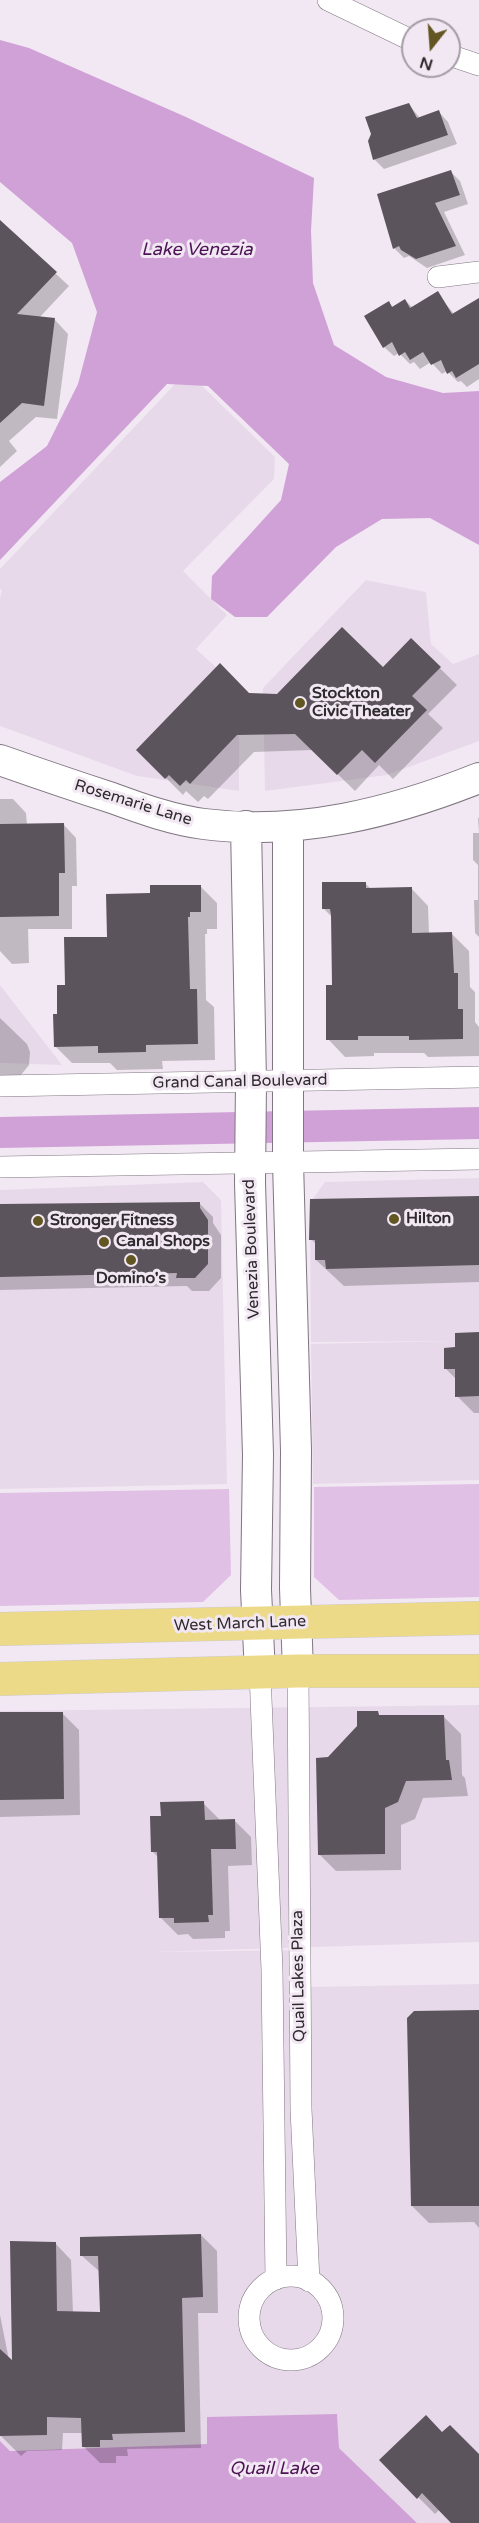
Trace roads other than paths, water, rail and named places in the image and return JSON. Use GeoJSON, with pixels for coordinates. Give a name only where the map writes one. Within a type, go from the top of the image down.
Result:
{"type":"FeatureCollection","features":[{"type":"Feature","properties":{"kind":"main road","name":"West March Lane"},"geometry":{"type":"LineString","coordinates":[[0,1629],[479,1618]]}},
{"type":"Feature","properties":{"kind":"main road"},"geometry":{"type":"LineString","coordinates":[[0,1679],[298,1671],[479,1671]]}},
{"type":"Feature","properties":{"kind":"street"},"geometry":{"type":"LineString","coordinates":[[328,0],[401,35]]}},
{"type":"Feature","properties":{"kind":"street"},"geometry":{"type":"LineString","coordinates":[[461,59],[479,65]]}},
{"type":"Feature","properties":{"kind":"street"},"geometry":{"type":"LineString","coordinates":[[438,277],[479,272]]}},
{"type":"Feature","properties":{"kind":"street","name":"Rosemarie Lane"},"geometry":{"type":"LineString","coordinates":[[0,760],[155,813],[203,824],[246,826],[288,827],[391,810],[479,778]]}},
{"type":"Feature","properties":{"kind":"street","name":"Venezia Boulevard"},"geometry":{"type":"LineString","coordinates":[[246,826],[260,1673]]}},
{"type":"Feature","properties":{"kind":"street"},"geometry":{"type":"LineString","coordinates":[[288,827],[290,1081],[288,1162],[296,1451],[298,1671]]}},
{"type":"Feature","properties":{"kind":"street","name":"Grand Canal Boulevard"},"geometry":{"type":"LineString","coordinates":[[0,1086],[479,1077]]}},
{"type":"Feature","properties":{"kind":"street"},"geometry":{"type":"LineString","coordinates":[[0,1167],[479,1158]]}},
{"type":"Feature","properties":{"kind":"street"},"geometry":{"type":"LineString","coordinates":[[258,1533],[296,1530]]}},
{"type":"Feature","properties":{"kind":"street","name":"Quail Lakes Plaza"},"geometry":{"type":"LineString","coordinates":[[298,1671],[301,2097],[309,2280]]}},
{"type":"Feature","properties":{"kind":"street","name":"Quail Lakes Plaza"},"geometry":{"type":"LineString","coordinates":[[260,1673],[272,1970],[276,2279]]}},
{"type":"Feature","properties":{"kind":"street"},"geometry":{"type":"LineString","coordinates":[[293,2276],[309,2280],[327,2296],[332,2309],[333,2322],[329,2335],[311,2355],[298,2359],[284,2359],[270,2355],[259,2346],[251,2334],[248,2320],[250,2306],[256,2293],[266,2283],[276,2279],[293,2276]]}},
{"type":"Feature","properties":{"kind":"water","name":"Lake Venezia"},"geometry":{"type":"Polygon","coordinates":[[[0,40],[29,48],[186,117],[314,178],[311,231],[313,283],[334,345],[386,377],[443,393],[479,391],[479,545],[430,518],[382,519],[336,547],[267,617],[235,617],[211,599],[212,576],[281,500],[289,464],[208,386],[167,384],[0,560],[0,482],[47,446],[78,384],[97,312],[72,243],[0,182],[0,40]]]}},
{"type":"Feature","properties":{"kind":"water"},"geometry":{"type":"Polygon","coordinates":[[[479,1107],[479,1139],[0,1148],[0,1117],[479,1107]]]}},
{"type":"Feature","properties":{"kind":"water","name":"Quail Lake"},"geometry":{"type":"Polygon","coordinates":[[[337,2414],[339,2448],[417,2523],[0,2523],[0,2441],[10,2451],[207,2444],[207,2417],[337,2414]]]}},
{"type":"Feature","properties":{"kind":"place","name":"Stockton Civic Theater"},"geometry":{"type":"Point","coordinates":[300,703]}},
{"type":"Feature","properties":{"kind":"place","name":"Hilton"},"geometry":{"type":"Point","coordinates":[394,1219]}},
{"type":"Feature","properties":{"kind":"place","name":"Stronger Fitness"},"geometry":{"type":"Point","coordinates":[38,1221]}},
{"type":"Feature","properties":{"kind":"place","name":"Canal Shops"},"geometry":{"type":"Point","coordinates":[104,1242]}},
{"type":"Feature","properties":{"kind":"place","name":"Domino's"},"geometry":{"type":"Point","coordinates":[131,1260]}}]}
